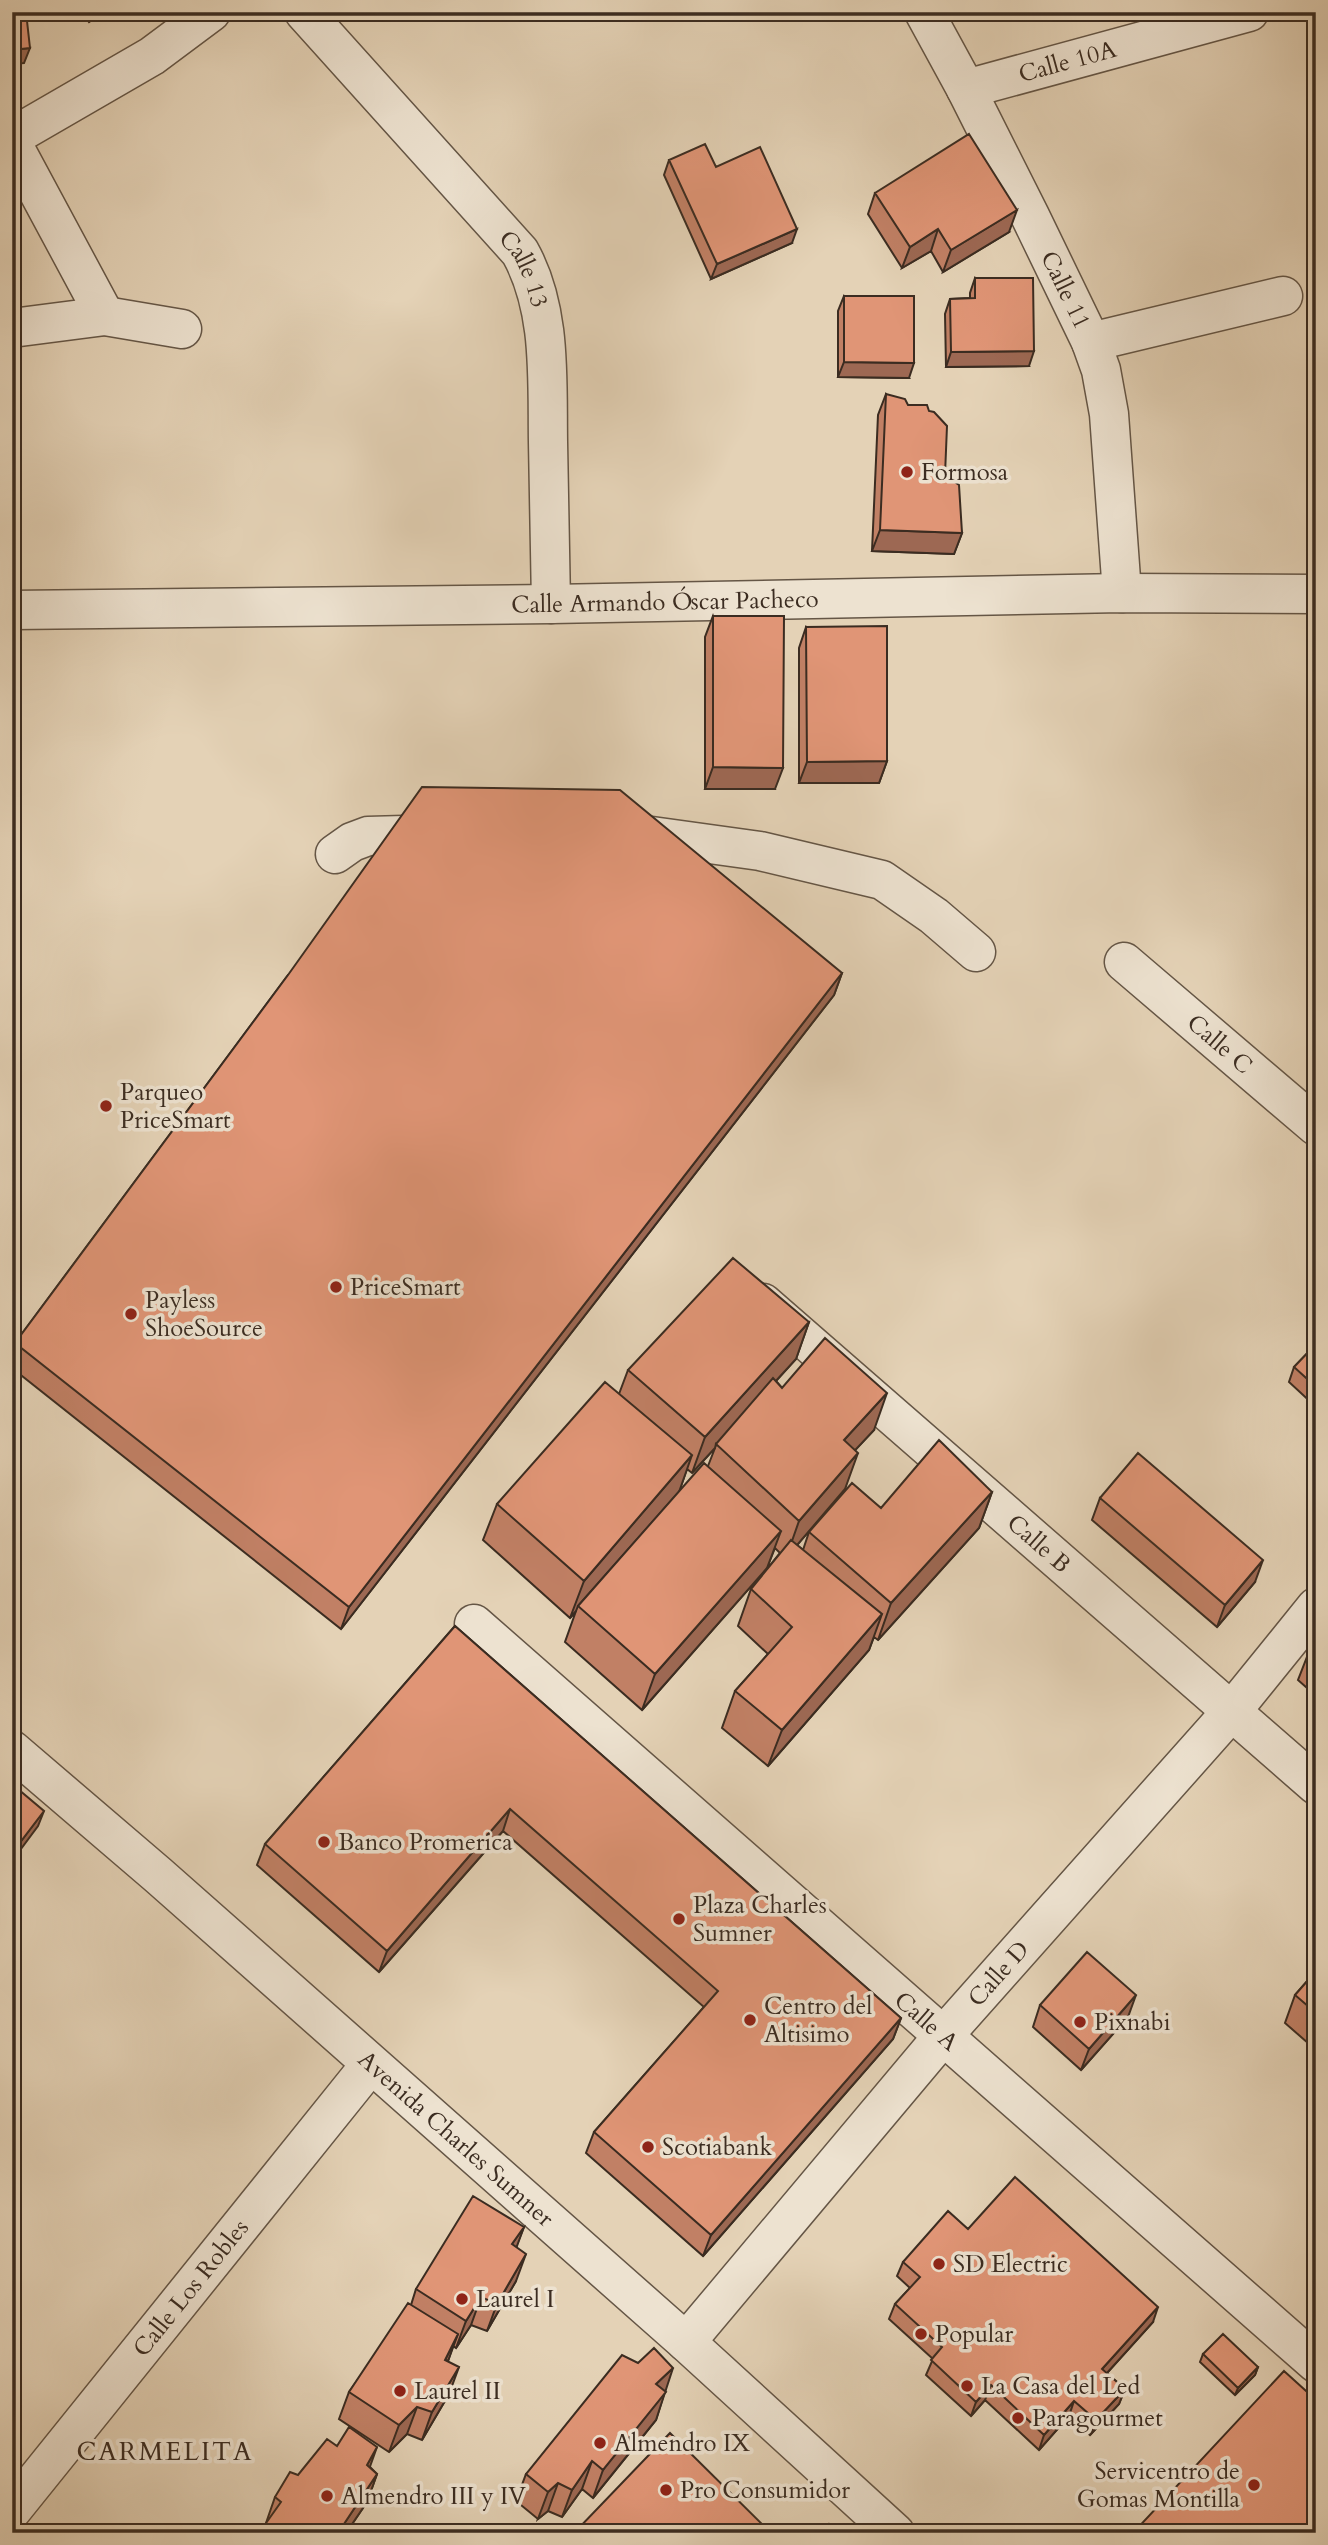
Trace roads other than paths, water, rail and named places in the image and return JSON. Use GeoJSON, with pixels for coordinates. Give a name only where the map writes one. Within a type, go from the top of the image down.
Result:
{"type":"FeatureCollection","features":[{"type":"Feature","properties":{"kind":"street"},"geometry":{"type":"LineString","coordinates":[[12,137],[152,56],[211,12]]}},
{"type":"Feature","properties":{"kind":"street","name":"Calle 13"},"geometry":{"type":"LineString","coordinates":[[304,12],[520,252],[529,268],[540,305],[547,354],[551,604]]}},
{"type":"Feature","properties":{"kind":"street","name":"Calle 11"},"geometry":{"type":"LineString","coordinates":[[924,12],[966,89],[1091,342],[1101,370],[1109,414],[1122,593]]}},
{"type":"Feature","properties":{"kind":"street","name":"Calle 10A"},"geometry":{"type":"LineString","coordinates":[[966,89],[1249,12]]}},
{"type":"Feature","properties":{"kind":"street"},"geometry":{"type":"LineString","coordinates":[[12,143],[105,316]]}},
{"type":"Feature","properties":{"kind":"street"},"geometry":{"type":"LineString","coordinates":[[1091,342],[1283,296]]}},
{"type":"Feature","properties":{"kind":"street"},"geometry":{"type":"LineString","coordinates":[[12,328],[105,316],[182,329]]}},
{"type":"Feature","properties":{"kind":"street","name":"Calle Armando Óscar Pacheco"},"geometry":{"type":"LineString","coordinates":[[12,610],[551,604],[1122,593],[1316,594]]}},
{"type":"Feature","properties":{"kind":"street"},"geometry":{"type":"LineString","coordinates":[[597,831],[760,851],[882,880],[934,916],[976,952]]}},
{"type":"Feature","properties":{"kind":"street"},"geometry":{"type":"LineString","coordinates":[[335,854],[352,842],[368,836],[476,834]]}},
{"type":"Feature","properties":{"kind":"street","name":"Calle C"},"geometry":{"type":"LineString","coordinates":[[1124,962],[1316,1126]]}},
{"type":"Feature","properties":{"kind":"street","name":"Calle B"},"geometry":{"type":"LineString","coordinates":[[761,1301],[1316,1785]]}},
{"type":"Feature","properties":{"kind":"street","name":"Calle D"},"geometry":{"type":"LineString","coordinates":[[686,2342],[943,2036],[1231,1712],[1316,1607]]}},
{"type":"Feature","properties":{"kind":"street","name":"Calle A"},"geometry":{"type":"LineString","coordinates":[[474,1624],[1316,2363]]}},
{"type":"Feature","properties":{"kind":"street","name":"Avenida Charles Sumner"},"geometry":{"type":"LineString","coordinates":[[12,1750],[158,1875],[686,2342],[895,2533]]}},
{"type":"Feature","properties":{"kind":"street","name":"Calle Los Robles"},"geometry":{"type":"LineString","coordinates":[[12,2510],[370,2065]]}},
{"type":"Feature","properties":{"kind":"place","name":"Formosa"},"geometry":{"type":"Point","coordinates":[907,472]}},
{"type":"Feature","properties":{"kind":"place","name":"Parqueo PriceSmart"},"geometry":{"type":"Point","coordinates":[106,1106]}},
{"type":"Feature","properties":{"kind":"place","name":"PriceSmart"},"geometry":{"type":"Point","coordinates":[336,1287]}},
{"type":"Feature","properties":{"kind":"place","name":"Payless ShoeSource"},"geometry":{"type":"Point","coordinates":[131,1314]}},
{"type":"Feature","properties":{"kind":"place","name":"Banco Promerica"},"geometry":{"type":"Point","coordinates":[324,1842]}},
{"type":"Feature","properties":{"kind":"place","name":"Plaza Charles Sumner"},"geometry":{"type":"Point","coordinates":[679,1919]}},
{"type":"Feature","properties":{"kind":"place","name":"Centro del Altisimo"},"geometry":{"type":"Point","coordinates":[750,2020]}},
{"type":"Feature","properties":{"kind":"place","name":"Pixnabi"},"geometry":{"type":"Point","coordinates":[1080,2022]}},
{"type":"Feature","properties":{"kind":"place","name":"Scotiabank"},"geometry":{"type":"Point","coordinates":[648,2147]}},
{"type":"Feature","properties":{"kind":"place","name":"SD Electric"},"geometry":{"type":"Point","coordinates":[939,2264]}},
{"type":"Feature","properties":{"kind":"place","name":"Laurel I"},"geometry":{"type":"Point","coordinates":[462,2299]}},
{"type":"Feature","properties":{"kind":"place","name":"Popular"},"geometry":{"type":"Point","coordinates":[921,2334]}},
{"type":"Feature","properties":{"kind":"place","name":"La Casa del Led"},"geometry":{"type":"Point","coordinates":[967,2386]}},
{"type":"Feature","properties":{"kind":"place","name":"Laurel II"},"geometry":{"type":"Point","coordinates":[400,2391]}},
{"type":"Feature","properties":{"kind":"place","name":"Paragourmet"},"geometry":{"type":"Point","coordinates":[1018,2418]}},
{"type":"Feature","properties":{"kind":"place","name":"Almendro IX"},"geometry":{"type":"Point","coordinates":[600,2443]}},
{"type":"Feature","properties":{"kind":"place","name":"Servicentro de Gomas Montilla"},"geometry":{"type":"Point","coordinates":[1254,2485]}},
{"type":"Feature","properties":{"kind":"place","name":"Pro Consumidor"},"geometry":{"type":"Point","coordinates":[666,2490]}},
{"type":"Feature","properties":{"kind":"place","name":"Almendro III y IV"},"geometry":{"type":"Point","coordinates":[327,2496]}},
{"type":"Feature","properties":{"kind":"district","name":"CARMELITA"},"geometry":{"type":"Point","coordinates":[165,2451]}}]}
